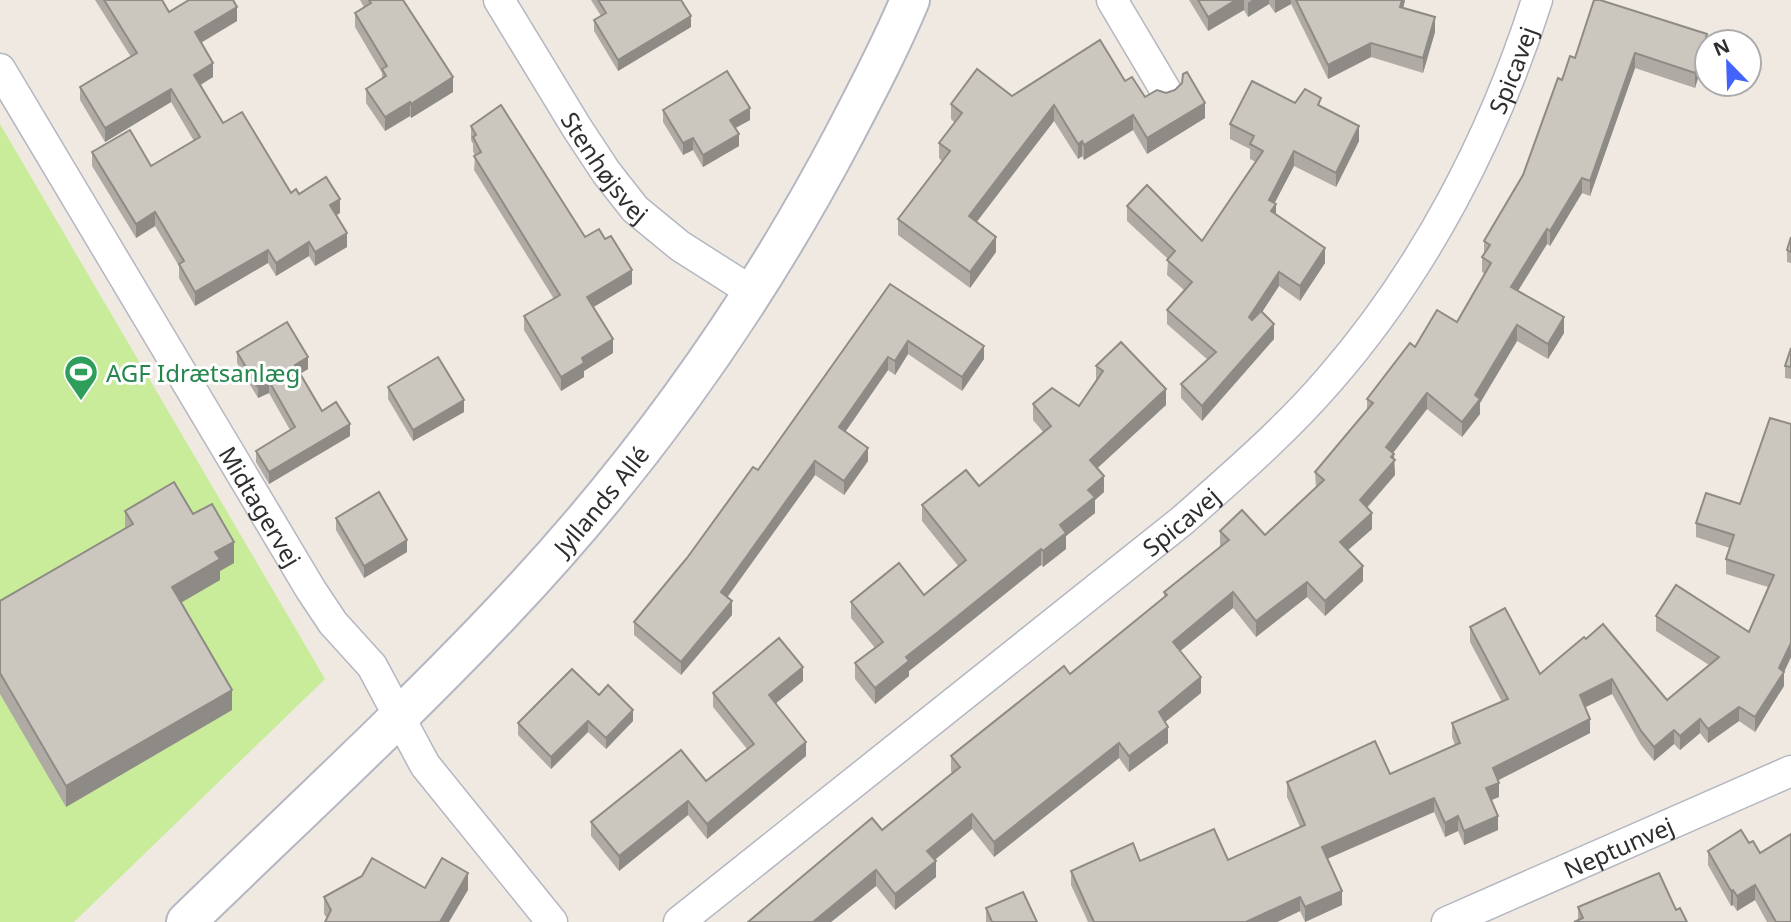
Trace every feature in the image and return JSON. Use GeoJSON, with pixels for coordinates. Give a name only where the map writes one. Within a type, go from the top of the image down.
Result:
{"type":"FeatureCollection","features":[{"type":"Feature","properties":{"kind":"street","name":"Stenhøjsvej"},"geometry":{"type":"LineString","coordinates":[[499,0],[577,128],[635,209],[680,246],[754,293]]}},
{"type":"Feature","properties":{"kind":"street","name":"Jyllands Allé"},"geometry":{"type":"LineString","coordinates":[[186,922],[505,609],[603,498],[696,379],[754,293],[825,172],[883,61],[910,0]]}},
{"type":"Feature","properties":{"kind":"street"},"geometry":{"type":"LineString","coordinates":[[1112,0],[1166,91]]}},
{"type":"Feature","properties":{"kind":"street","name":"Spicavej"},"geometry":{"type":"LineString","coordinates":[[679,922],[1183,520],[1256,456],[1329,380],[1388,305],[1442,218],[1487,131],[1520,54],[1537,0]]}},
{"type":"Feature","properties":{"kind":"street","name":"Midtagervej"},"geometry":{"type":"LineString","coordinates":[[0,69],[311,590],[333,623],[372,666],[425,765],[537,916]]}},
{"type":"Feature","properties":{"kind":"street","name":"Neptunvej"},"geometry":{"type":"LineString","coordinates":[[1447,922],[1791,771]]}},
{"type":"Feature","properties":{"kind":"green space","name":"AGF Idrætsanlæg"},"geometry":{"type":"Polygon","coordinates":[[[0,124],[325,679],[74,922],[0,922],[0,124]]]}},
{"type":"Feature","properties":{"kind":"building"},"geometry":{"type":"Polygon","coordinates":[[[104,0],[162,0],[169,12],[189,0],[233,0],[237,7],[195,32],[213,63],[194,75],[223,123],[242,112],[291,193],[296,189],[299,194],[326,177],[340,199],[330,205],[347,233],[315,252],[309,242],[276,263],[268,250],[195,292],[179,264],[184,261],[155,212],[136,224],[92,152],[130,130],[151,166],[200,137],[171,89],[105,128],[80,87],[137,53],[104,0]]]}},
{"type":"Feature","properties":{"kind":"building"},"geometry":{"type":"Polygon","coordinates":[[[369,0],[403,0],[453,77],[385,117],[366,89],[386,76],[382,69],[387,66],[355,13],[371,3],[369,0]]]}},
{"type":"Feature","properties":{"kind":"building"},"geometry":{"type":"Polygon","coordinates":[[[598,0],[681,0],[691,16],[618,60],[594,20],[606,13],[598,0]]]}},
{"type":"Feature","properties":{"kind":"building"},"geometry":{"type":"Polygon","coordinates":[[[1198,0],[1236,0],[1208,17],[1198,0]]]}},
{"type":"Feature","properties":{"kind":"building"},"geometry":{"type":"Polygon","coordinates":[[[1296,0],[1402,0],[1400,7],[1435,17],[1423,58],[1371,43],[1328,65],[1296,0]]]}},
{"type":"Feature","properties":{"kind":"building"},"geometry":{"type":"Polygon","coordinates":[[[1594,0],[1693,30],[1693,72],[1635,53],[1590,181],[1582,178],[1550,231],[1547,229],[1511,287],[1564,317],[1548,344],[1517,325],[1475,395],[1480,399],[1462,422],[1427,393],[1386,447],[1394,454],[1391,457],[1395,460],[1360,500],[1372,513],[1340,542],[1363,566],[1325,601],[1307,582],[1256,621],[1233,592],[1173,642],[1201,677],[1159,712],[1168,727],[1129,756],[1119,743],[994,842],[972,814],[927,851],[936,861],[895,894],[876,870],[813,922],[748,922],[872,818],[882,830],[960,767],[951,756],[1064,666],[1070,674],[1167,595],[1164,592],[1229,540],[1220,531],[1242,510],[1265,535],[1324,480],[1315,472],[1373,403],[1367,399],[1410,343],[1415,347],[1437,310],[1457,322],[1491,263],[1482,257],[1490,245],[1484,241],[1523,175],[1558,78],[1562,80],[1570,56],[1575,58],[1594,0]]]}},
{"type":"Feature","properties":{"kind":"building"},"geometry":{"type":"Polygon","coordinates":[[[1100,40],[1125,81],[1132,77],[1145,97],[1157,90],[1166,93],[1175,90],[1182,83],[1183,74],[1187,72],[1205,103],[1147,138],[1133,115],[1084,145],[1082,141],[1078,144],[1054,105],[969,216],[996,237],[970,272],[898,219],[950,151],[939,143],[962,113],[951,104],[977,69],[1012,96],[1100,40]]]}},
{"type":"Feature","properties":{"kind":"building"},"geometry":{"type":"Polygon","coordinates":[[[727,71],[750,108],[730,120],[739,134],[703,155],[693,138],[683,143],[663,110],[727,71]]]}},
{"type":"Feature","properties":{"kind":"building"},"geometry":{"type":"Polygon","coordinates":[[[1252,81],[1295,103],[1305,89],[1321,98],[1318,105],[1359,126],[1336,173],[1294,151],[1269,200],[1276,204],[1271,211],[1325,248],[1300,286],[1279,272],[1249,317],[1252,320],[1261,311],[1274,324],[1202,406],[1181,384],[1216,352],[1167,310],[1192,282],[1167,260],[1175,251],[1127,206],[1147,185],[1202,241],[1263,151],[1250,144],[1254,136],[1230,124],[1252,81]]]}},
{"type":"Feature","properties":{"kind":"building"},"geometry":{"type":"Polygon","coordinates":[[[501,105],[585,237],[599,229],[605,239],[611,236],[632,270],[587,297],[613,339],[582,358],[584,363],[561,377],[524,316],[560,295],[474,156],[481,152],[471,126],[501,105]]]}},
{"type":"Feature","properties":{"kind":"building"},"geometry":{"type":"Polygon","coordinates":[[[890,284],[984,346],[962,377],[908,341],[895,361],[888,357],[839,427],[868,448],[844,481],[815,461],[721,592],[732,601],[681,662],[634,622],[687,558],[753,467],[758,470],[890,284]]]}},
{"type":"Feature","properties":{"kind":"building"},"geometry":{"type":"Polygon","coordinates":[[[287,322],[308,357],[295,365],[322,411],[336,402],[350,424],[269,472],[256,451],[295,427],[269,381],[258,387],[237,352],[287,322]]]}},
{"type":"Feature","properties":{"kind":"building"},"geometry":{"type":"Polygon","coordinates":[[[1121,342],[1166,389],[1090,460],[1104,476],[1088,490],[1095,497],[1060,525],[1066,533],[1043,551],[1041,549],[906,657],[909,661],[875,688],[855,663],[883,642],[851,602],[899,563],[924,595],[966,560],[922,505],[966,470],[979,486],[1051,426],[1033,404],[1052,388],[1079,406],[1103,371],[1096,366],[1121,342]]]}},
{"type":"Feature","properties":{"kind":"building"},"geometry":{"type":"Polygon","coordinates":[[[1791,348],[1791,367],[1785,366],[1791,348]]]}},
{"type":"Feature","properties":{"kind":"building"},"geometry":{"type":"Polygon","coordinates":[[[438,357],[464,400],[413,430],[388,387],[438,357]]]}},
{"type":"Feature","properties":{"kind":"building"},"geometry":{"type":"Polygon","coordinates":[[[1770,418],[1791,424],[1791,643],[1779,668],[1784,672],[1755,717],[1739,707],[1708,729],[1700,719],[1680,736],[1674,730],[1654,747],[1641,731],[1612,679],[1580,695],[1590,719],[1493,768],[1499,783],[1486,788],[1498,816],[1464,831],[1458,816],[1445,823],[1434,798],[1322,847],[1342,891],[1305,907],[1300,897],[1246,922],[1094,922],[1071,871],[1133,843],[1140,861],[1214,829],[1228,860],[1305,825],[1287,782],[1375,741],[1390,774],[1460,743],[1452,723],[1508,699],[1470,627],[1505,608],[1540,674],[1603,624],[1667,700],[1719,657],[1656,616],[1676,585],[1749,632],[1774,575],[1726,559],[1734,535],[1696,523],[1706,493],[1740,504],[1770,418]]]}},
{"type":"Feature","properties":{"kind":"building"},"geometry":{"type":"Polygon","coordinates":[[[174,482],[193,514],[212,504],[234,542],[215,552],[220,559],[172,587],[232,690],[66,786],[0,673],[0,601],[133,524],[125,511],[174,482]]]}},
{"type":"Feature","properties":{"kind":"building"},"geometry":{"type":"Polygon","coordinates":[[[379,492],[407,540],[364,566],[336,518],[379,492]]]}},
{"type":"Feature","properties":{"kind":"building"},"geometry":{"type":"Polygon","coordinates":[[[779,638],[803,667],[769,695],[806,742],[707,824],[688,801],[619,856],[591,822],[681,750],[706,781],[754,744],[713,693],[779,638]]]}},
{"type":"Feature","properties":{"kind":"building"},"geometry":{"type":"Polygon","coordinates":[[[572,669],[599,695],[608,685],[633,710],[606,738],[588,721],[551,757],[518,723],[572,669]]]}},
{"type":"Feature","properties":{"kind":"building"},"geometry":{"type":"Polygon","coordinates":[[[1741,830],[1749,843],[1753,841],[1760,853],[1791,834],[1791,922],[1776,922],[1755,885],[1737,896],[1731,891],[1708,851],[1741,830]]]}},
{"type":"Feature","properties":{"kind":"building"},"geometry":{"type":"Polygon","coordinates":[[[372,858],[425,888],[442,858],[468,873],[440,922],[325,922],[331,910],[324,897],[362,876],[372,858]]]}},
{"type":"Feature","properties":{"kind":"building"},"geometry":{"type":"Polygon","coordinates":[[[1659,873],[1676,910],[1680,908],[1687,922],[1574,922],[1583,918],[1578,907],[1659,873]]]}},
{"type":"Feature","properties":{"kind":"building"},"geometry":{"type":"Polygon","coordinates":[[[1023,892],[1037,922],[992,922],[986,908],[1023,892]]]}},
{"type":"Feature","properties":{"kind":"place","name":"AGF Idrætsanlæg"},"geometry":{"type":"Point","coordinates":[81,402]}}]}
